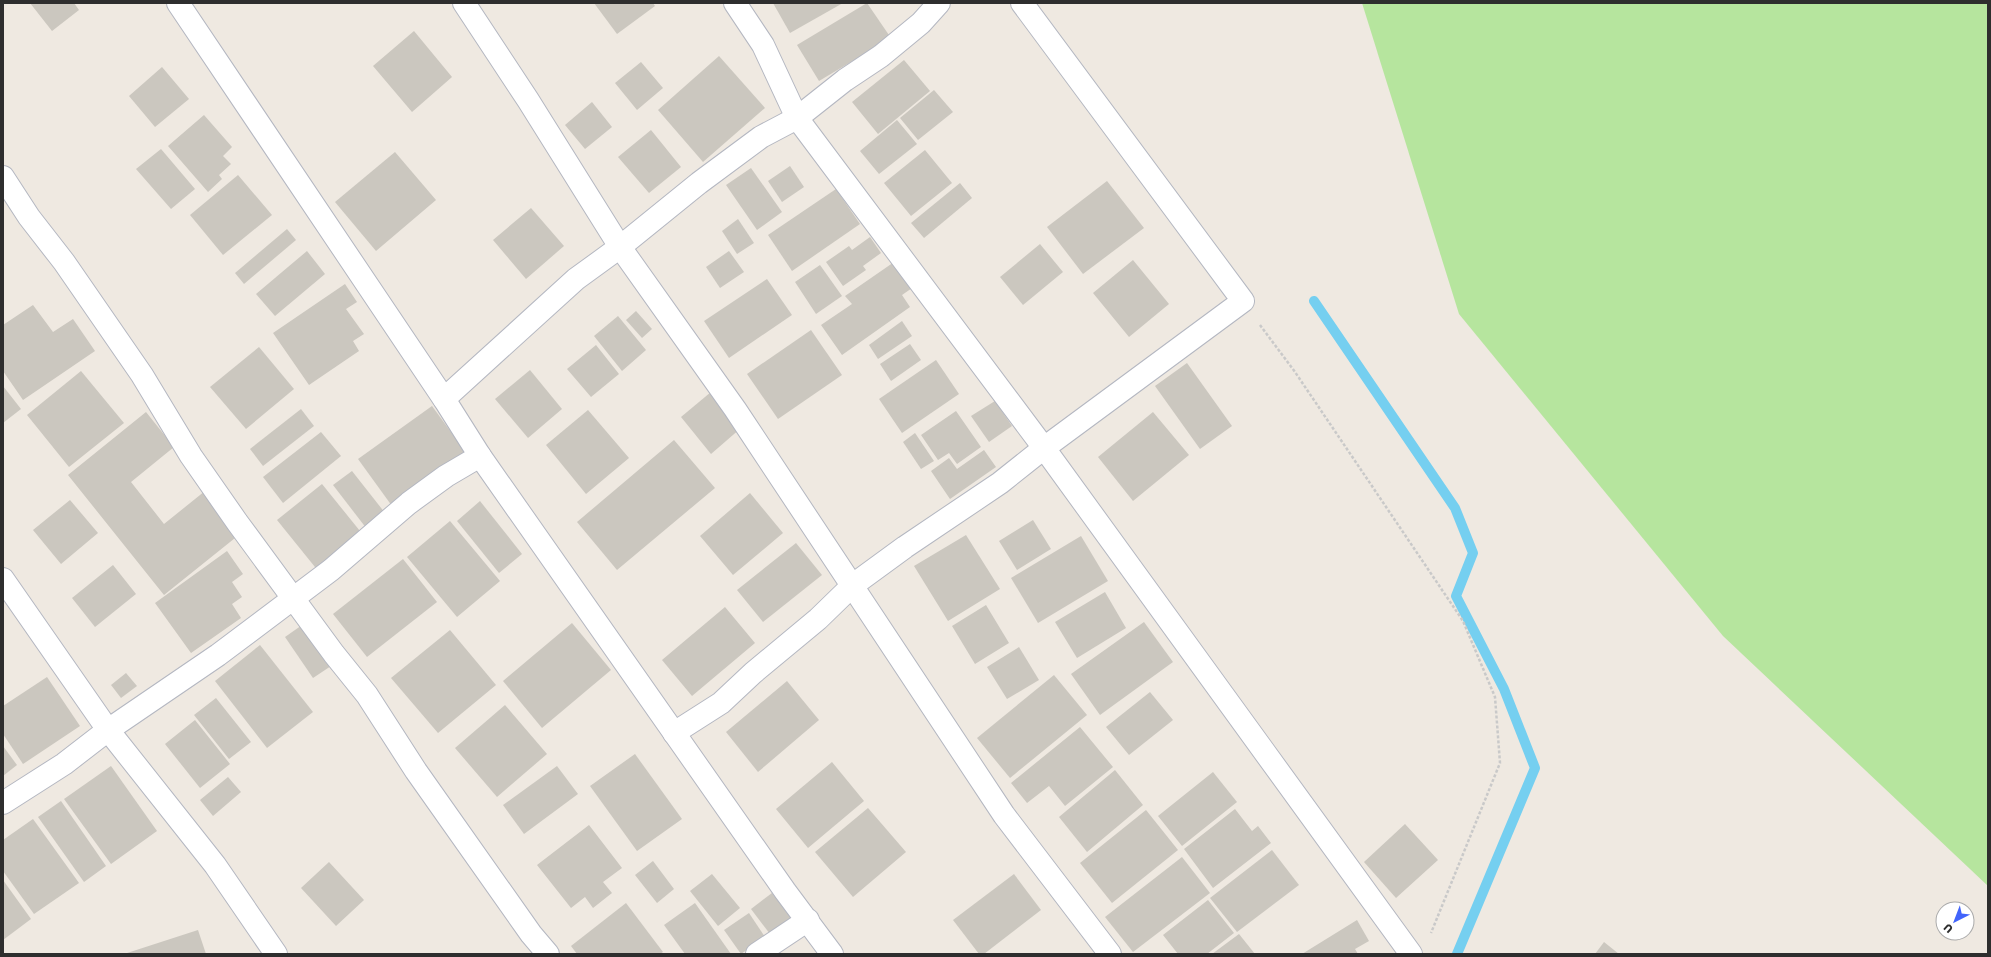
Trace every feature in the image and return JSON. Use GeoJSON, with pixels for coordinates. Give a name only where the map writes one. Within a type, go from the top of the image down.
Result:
{"type":"FeatureCollection","features":[{"type":"Feature","properties":{"kind":"street"},"geometry":{"type":"LineString","coordinates":[[178,3],[444,399],[480,456],[785,891],[832,954]]}},
{"type":"Feature","properties":{"kind":"street"},"geometry":{"type":"LineString","coordinates":[[464,3],[528,100],[620,247],[735,409],[1004,815],[1110,954]]}},
{"type":"Feature","properties":{"kind":"street"},"geometry":{"type":"LineString","coordinates":[[735,3],[763,45],[797,118],[1044,448],[1411,954]]}},
{"type":"Feature","properties":{"kind":"street"},"geometry":{"type":"LineString","coordinates":[[444,399],[576,279],[620,247],[705,178],[761,138],[797,118],[845,80],[882,56],[921,23],[939,3]]}},
{"type":"Feature","properties":{"kind":"street"},"geometry":{"type":"LineString","coordinates":[[674,733],[721,703],[818,619],[853,585],[905,547],[1000,483],[1044,448],[1243,301],[1022,3]]}},
{"type":"Feature","properties":{"kind":"street"},"geometry":{"type":"LineString","coordinates":[[3,177],[29,217],[64,262],[142,375],[191,456],[294,600],[367,695],[416,772],[531,934],[548,954]]}},
{"type":"Feature","properties":{"kind":"street"},"geometry":{"type":"LineString","coordinates":[[3,803],[64,764],[108,730],[218,655],[294,600],[409,503],[446,476],[480,456]]}},
{"type":"Feature","properties":{"kind":"street"},"geometry":{"type":"LineString","coordinates":[[3,579],[108,730],[215,865],[276,954]]}},
{"type":"Feature","properties":{"kind":"street"},"geometry":{"type":"LineString","coordinates":[[757,954],[808,920]]}},
{"type":"Feature","properties":{"kind":"path"},"geometry":{"type":"LineString","coordinates":[[1243,301],[1296,372],[1463,622],[1495,697],[1500,763],[1428,939]]}},
{"type":"Feature","properties":{"kind":"green space"},"geometry":{"type":"Polygon","coordinates":[[[1362,3],[1988,3],[1988,886],[1723,636],[1459,314],[1362,3]]]}},
{"type":"Feature","properties":{"kind":"building"},"geometry":{"type":"Polygon","coordinates":[[[30,3],[74,3],[79,10],[52,31],[30,3]]]}},
{"type":"Feature","properties":{"kind":"building"},"geometry":{"type":"Polygon","coordinates":[[[594,3],[653,3],[655,6],[617,34],[594,3]]]}},
{"type":"Feature","properties":{"kind":"building"},"geometry":{"type":"Polygon","coordinates":[[[773,3],[843,3],[790,33],[773,3]]]}},
{"type":"Feature","properties":{"kind":"building"},"geometry":{"type":"Polygon","coordinates":[[[867,3],[891,38],[819,81],[797,45],[867,3]]]}},
{"type":"Feature","properties":{"kind":"building"},"geometry":{"type":"Polygon","coordinates":[[[414,31],[452,77],[412,112],[373,66],[414,31]]]}},
{"type":"Feature","properties":{"kind":"building"},"geometry":{"type":"Polygon","coordinates":[[[719,56],[765,108],[703,162],[658,110],[719,56]]]}},
{"type":"Feature","properties":{"kind":"building"},"geometry":{"type":"Polygon","coordinates":[[[904,60],[930,91],[878,134],[852,102],[904,60]]]}},
{"type":"Feature","properties":{"kind":"building"},"geometry":{"type":"Polygon","coordinates":[[[641,62],[663,88],[637,110],[615,83],[641,62]]]}},
{"type":"Feature","properties":{"kind":"building"},"geometry":{"type":"Polygon","coordinates":[[[162,67],[189,99],[155,127],[129,96],[162,67]]]}},
{"type":"Feature","properties":{"kind":"building"},"geometry":{"type":"Polygon","coordinates":[[[934,90],[953,112],[918,140],[900,118],[934,90]]]}},
{"type":"Feature","properties":{"kind":"building"},"geometry":{"type":"Polygon","coordinates":[[[592,102],[612,127],[585,149],[565,125],[592,102]]]}},
{"type":"Feature","properties":{"kind":"building"},"geometry":{"type":"Polygon","coordinates":[[[204,115],[232,147],[223,156],[231,164],[219,175],[222,179],[208,192],[168,146],[204,115]]]}},
{"type":"Feature","properties":{"kind":"building"},"geometry":{"type":"Polygon","coordinates":[[[897,120],[917,144],[879,174],[860,151],[897,120]]]}},
{"type":"Feature","properties":{"kind":"building"},"geometry":{"type":"Polygon","coordinates":[[[651,130],[681,167],[649,193],[618,157],[651,130]]]}},
{"type":"Feature","properties":{"kind":"building"},"geometry":{"type":"Polygon","coordinates":[[[161,149],[195,189],[171,209],[136,169],[161,149]]]}},
{"type":"Feature","properties":{"kind":"building"},"geometry":{"type":"Polygon","coordinates":[[[925,150],[952,183],[911,216],[884,183],[925,150]]]}},
{"type":"Feature","properties":{"kind":"building"},"geometry":{"type":"Polygon","coordinates":[[[395,152],[436,200],[376,251],[335,202],[395,152]]]}},
{"type":"Feature","properties":{"kind":"building"},"geometry":{"type":"Polygon","coordinates":[[[790,166],[804,187],[782,202],[768,181],[790,166]]]}},
{"type":"Feature","properties":{"kind":"building"},"geometry":{"type":"Polygon","coordinates":[[[751,168],[782,212],[757,230],[726,185],[751,168]]]}},
{"type":"Feature","properties":{"kind":"building"},"geometry":{"type":"Polygon","coordinates":[[[238,175],[272,215],[223,255],[190,215],[238,175]]]}},
{"type":"Feature","properties":{"kind":"building"},"geometry":{"type":"Polygon","coordinates":[[[1107,181],[1144,228],[1083,274],[1047,227],[1107,181]]]}},
{"type":"Feature","properties":{"kind":"building"},"geometry":{"type":"Polygon","coordinates":[[[960,183],[972,198],[924,238],[911,223],[960,183]]]}},
{"type":"Feature","properties":{"kind":"building"},"geometry":{"type":"Polygon","coordinates":[[[836,189],[860,224],[792,271],[768,235],[836,189]]]}},
{"type":"Feature","properties":{"kind":"building"},"geometry":{"type":"Polygon","coordinates":[[[531,208],[564,246],[526,279],[493,240],[531,208]]]}},
{"type":"Feature","properties":{"kind":"building"},"geometry":{"type":"Polygon","coordinates":[[[738,219],[754,243],[737,254],[722,231],[738,219]]]}},
{"type":"Feature","properties":{"kind":"building"},"geometry":{"type":"Polygon","coordinates":[[[287,229],[296,240],[244,284],[235,273],[287,229]]]}},
{"type":"Feature","properties":{"kind":"building"},"geometry":{"type":"Polygon","coordinates":[[[870,237],[881,253],[863,266],[866,270],[843,286],[826,262],[849,246],[852,250],[870,237]]]}},
{"type":"Feature","properties":{"kind":"building"},"geometry":{"type":"Polygon","coordinates":[[[1040,244],[1063,272],[1023,305],[1000,277],[1040,244]]]}},
{"type":"Feature","properties":{"kind":"building"},"geometry":{"type":"Polygon","coordinates":[[[307,251],[325,274],[275,316],[256,294],[307,251]]]}},
{"type":"Feature","properties":{"kind":"building"},"geometry":{"type":"Polygon","coordinates":[[[729,251],[744,272],[720,288],[706,267],[729,251]]]}},
{"type":"Feature","properties":{"kind":"building"},"geometry":{"type":"Polygon","coordinates":[[[897,260],[915,286],[902,295],[910,307],[842,355],[821,325],[852,304],[845,296],[897,260]]]}},
{"type":"Feature","properties":{"kind":"building"},"geometry":{"type":"Polygon","coordinates":[[[1133,260],[1169,304],[1129,337],[1093,293],[1133,260]]]}},
{"type":"Feature","properties":{"kind":"building"},"geometry":{"type":"Polygon","coordinates":[[[820,265],[842,296],[816,314],[795,282],[820,265]]]}},
{"type":"Feature","properties":{"kind":"building"},"geometry":{"type":"Polygon","coordinates":[[[767,279],[792,315],[729,358],[704,321],[767,279]]]}},
{"type":"Feature","properties":{"kind":"building"},"geometry":{"type":"Polygon","coordinates":[[[345,284],[357,302],[346,309],[364,334],[353,341],[359,351],[309,385],[273,333],[345,284]]]}},
{"type":"Feature","properties":{"kind":"building"},"geometry":{"type":"Polygon","coordinates":[[[33,305],[53,332],[73,319],[95,351],[23,400],[3,371],[3,325],[33,305]]]}},
{"type":"Feature","properties":{"kind":"building"},"geometry":{"type":"Polygon","coordinates":[[[636,311],[652,329],[642,338],[626,320],[636,311]]]}},
{"type":"Feature","properties":{"kind":"building"},"geometry":{"type":"Polygon","coordinates":[[[618,316],[646,350],[622,371],[594,336],[618,316]]]}},
{"type":"Feature","properties":{"kind":"building"},"geometry":{"type":"Polygon","coordinates":[[[902,321],[912,336],[878,359],[869,345],[902,321]]]}},
{"type":"Feature","properties":{"kind":"building"},"geometry":{"type":"Polygon","coordinates":[[[811,330],[842,375],[778,419],[747,374],[811,330]]]}},
{"type":"Feature","properties":{"kind":"building"},"geometry":{"type":"Polygon","coordinates":[[[910,344],[921,360],[891,381],[880,364],[910,344]]]}},
{"type":"Feature","properties":{"kind":"building"},"geometry":{"type":"Polygon","coordinates":[[[596,345],[619,374],[591,397],[567,369],[596,345]]]}},
{"type":"Feature","properties":{"kind":"building"},"geometry":{"type":"Polygon","coordinates":[[[259,347],[294,389],[246,429],[210,387],[259,347]]]}},
{"type":"Feature","properties":{"kind":"building"},"geometry":{"type":"Polygon","coordinates":[[[936,360],[959,394],[902,433],[879,399],[936,360]]]}},
{"type":"Feature","properties":{"kind":"building"},"geometry":{"type":"Polygon","coordinates":[[[1187,363],[1232,426],[1200,449],[1155,386],[1187,363]]]}},
{"type":"Feature","properties":{"kind":"building"},"geometry":{"type":"Polygon","coordinates":[[[530,370],[562,409],[528,438],[495,399],[530,370]]]}},
{"type":"Feature","properties":{"kind":"building"},"geometry":{"type":"Polygon","coordinates":[[[81,371],[124,423],[69,467],[27,415],[81,371]]]}},
{"type":"Feature","properties":{"kind":"building"},"geometry":{"type":"Polygon","coordinates":[[[3,386],[21,409],[3,423],[3,386]]]}},
{"type":"Feature","properties":{"kind":"building"},"geometry":{"type":"Polygon","coordinates":[[[711,392],[741,428],[711,454],[681,417],[711,392]]]}},
{"type":"Feature","properties":{"kind":"building"},"geometry":{"type":"Polygon","coordinates":[[[995,401],[1012,426],[989,442],[971,416],[995,401]]]}},
{"type":"Feature","properties":{"kind":"building"},"geometry":{"type":"Polygon","coordinates":[[[432,406],[467,454],[392,506],[358,459],[432,406]]]}},
{"type":"Feature","properties":{"kind":"building"},"geometry":{"type":"Polygon","coordinates":[[[301,409],[314,426],[263,466],[250,449],[301,409]]]}},
{"type":"Feature","properties":{"kind":"building"},"geometry":{"type":"Polygon","coordinates":[[[588,410],[629,458],[586,494],[546,445],[588,410]]]}},
{"type":"Feature","properties":{"kind":"building"},"geometry":{"type":"Polygon","coordinates":[[[956,411],[981,447],[957,464],[949,453],[938,460],[921,435],[956,411]]]}},
{"type":"Feature","properties":{"kind":"building"},"geometry":{"type":"Polygon","coordinates":[[[146,412],[174,447],[131,482],[164,524],[205,491],[240,534],[164,595],[68,475],[146,412]]]}},
{"type":"Feature","properties":{"kind":"building"},"geometry":{"type":"Polygon","coordinates":[[[1153,412],[1189,455],[1133,501],[1098,457],[1153,412]]]}},
{"type":"Feature","properties":{"kind":"building"},"geometry":{"type":"Polygon","coordinates":[[[321,432],[341,456],[283,503],[263,477],[321,432]]]}},
{"type":"Feature","properties":{"kind":"building"},"geometry":{"type":"Polygon","coordinates":[[[915,433],[934,461],[921,469],[903,442],[915,433]]]}},
{"type":"Feature","properties":{"kind":"building"},"geometry":{"type":"Polygon","coordinates":[[[674,440],[715,488],[617,570],[577,522],[674,440]]]}},
{"type":"Feature","properties":{"kind":"building"},"geometry":{"type":"Polygon","coordinates":[[[984,450],[996,467],[950,499],[931,471],[949,458],[957,469],[984,450]]]}},
{"type":"Feature","properties":{"kind":"building"},"geometry":{"type":"Polygon","coordinates":[[[352,471],[389,518],[370,533],[333,485],[352,471]]]}},
{"type":"Feature","properties":{"kind":"building"},"geometry":{"type":"Polygon","coordinates":[[[322,484],[364,536],[319,572],[277,520],[322,484]]]}},
{"type":"Feature","properties":{"kind":"building"},"geometry":{"type":"Polygon","coordinates":[[[750,493],[783,533],[733,575],[700,536],[750,493]]]}},
{"type":"Feature","properties":{"kind":"building"},"geometry":{"type":"Polygon","coordinates":[[[70,500],[98,533],[61,564],[33,530],[70,500]]]}},
{"type":"Feature","properties":{"kind":"building"},"geometry":{"type":"Polygon","coordinates":[[[480,501],[522,554],[499,573],[457,521],[480,501]]]}},
{"type":"Feature","properties":{"kind":"building"},"geometry":{"type":"Polygon","coordinates":[[[1033,520],[1051,549],[1017,570],[999,541],[1033,520]]]}},
{"type":"Feature","properties":{"kind":"building"},"geometry":{"type":"Polygon","coordinates":[[[450,521],[500,581],[457,617],[407,557],[450,521]]]}},
{"type":"Feature","properties":{"kind":"building"},"geometry":{"type":"Polygon","coordinates":[[[966,535],[1000,589],[948,621],[914,566],[966,535]]]}},
{"type":"Feature","properties":{"kind":"building"},"geometry":{"type":"Polygon","coordinates":[[[1081,536],[1108,581],[1038,623],[1011,578],[1081,536]]]}},
{"type":"Feature","properties":{"kind":"building"},"geometry":{"type":"Polygon","coordinates":[[[796,543],[822,575],[763,622],[737,590],[796,543]]]}},
{"type":"Feature","properties":{"kind":"building"},"geometry":{"type":"Polygon","coordinates":[[[227,551],[243,574],[232,582],[242,597],[232,604],[241,618],[191,653],[155,603],[227,551]]]}},
{"type":"Feature","properties":{"kind":"building"},"geometry":{"type":"Polygon","coordinates":[[[403,559],[437,602],[367,657],[333,614],[403,559]]]}},
{"type":"Feature","properties":{"kind":"building"},"geometry":{"type":"Polygon","coordinates":[[[113,565],[136,594],[95,627],[72,598],[113,565]]]}},
{"type":"Feature","properties":{"kind":"building"},"geometry":{"type":"Polygon","coordinates":[[[1105,592],[1126,628],[1077,658],[1055,622],[1105,592]]]}},
{"type":"Feature","properties":{"kind":"building"},"geometry":{"type":"Polygon","coordinates":[[[986,605],[1009,643],[975,664],[952,626],[986,605]]]}},
{"type":"Feature","properties":{"kind":"building"},"geometry":{"type":"Polygon","coordinates":[[[725,607],[755,643],[692,696],[662,660],[725,607]]]}},
{"type":"Feature","properties":{"kind":"building"},"geometry":{"type":"Polygon","coordinates":[[[1144,622],[1173,662],[1100,715],[1071,674],[1144,622]]]}},
{"type":"Feature","properties":{"kind":"building"},"geometry":{"type":"Polygon","coordinates":[[[305,623],[334,664],[313,678],[285,637],[305,623]]]}},
{"type":"Feature","properties":{"kind":"building"},"geometry":{"type":"Polygon","coordinates":[[[572,623],[611,670],[542,728],[503,681],[572,623]]]}},
{"type":"Feature","properties":{"kind":"building"},"geometry":{"type":"Polygon","coordinates":[[[450,630],[496,685],[438,733],[391,678],[450,630]]]}},
{"type":"Feature","properties":{"kind":"building"},"geometry":{"type":"Polygon","coordinates":[[[260,645],[313,712],[267,748],[215,681],[260,645]]]}},
{"type":"Feature","properties":{"kind":"building"},"geometry":{"type":"Polygon","coordinates":[[[1019,647],[1039,680],[1007,699],[987,667],[1019,647]]]}},
{"type":"Feature","properties":{"kind":"building"},"geometry":{"type":"Polygon","coordinates":[[[126,673],[137,686],[121,698],[111,685],[126,673]]]}},
{"type":"Feature","properties":{"kind":"building"},"geometry":{"type":"Polygon","coordinates":[[[1054,675],[1087,715],[1010,778],[977,738],[1054,675]]]}},
{"type":"Feature","properties":{"kind":"building"},"geometry":{"type":"Polygon","coordinates":[[[47,677],[80,726],[23,764],[3,734],[3,706],[47,677]]]}},
{"type":"Feature","properties":{"kind":"building"},"geometry":{"type":"Polygon","coordinates":[[[787,681],[819,720],[758,772],[726,732],[787,681]]]}},
{"type":"Feature","properties":{"kind":"building"},"geometry":{"type":"Polygon","coordinates":[[[1150,692],[1173,720],[1129,755],[1106,727],[1150,692]]]}},
{"type":"Feature","properties":{"kind":"building"},"geometry":{"type":"Polygon","coordinates":[[[216,698],[251,742],[229,759],[194,715],[216,698]]]}},
{"type":"Feature","properties":{"kind":"building"},"geometry":{"type":"Polygon","coordinates":[[[505,705],[547,754],[497,797],[455,748],[505,705]]]}},
{"type":"Feature","properties":{"kind":"building"},"geometry":{"type":"Polygon","coordinates":[[[195,720],[230,764],[200,788],[165,744],[195,720]]]}},
{"type":"Feature","properties":{"kind":"building"},"geometry":{"type":"Polygon","coordinates":[[[1080,727],[1113,767],[1065,806],[1049,786],[1027,803],[1011,783],[1080,727]]]}},
{"type":"Feature","properties":{"kind":"building"},"geometry":{"type":"Polygon","coordinates":[[[3,746],[17,765],[3,776],[3,746]]]}},
{"type":"Feature","properties":{"kind":"building"},"geometry":{"type":"Polygon","coordinates":[[[635,754],[682,819],[637,851],[590,786],[635,754]]]}},
{"type":"Feature","properties":{"kind":"building"},"geometry":{"type":"Polygon","coordinates":[[[832,762],[864,801],[808,848],[776,809],[832,762]]]}},
{"type":"Feature","properties":{"kind":"building"},"geometry":{"type":"Polygon","coordinates":[[[111,766],[157,831],[111,864],[64,799],[111,766]]]}},
{"type":"Feature","properties":{"kind":"building"},"geometry":{"type":"Polygon","coordinates":[[[557,766],[578,794],[524,834],[503,805],[557,766]]]}},
{"type":"Feature","properties":{"kind":"building"},"geometry":{"type":"Polygon","coordinates":[[[1115,770],[1143,805],[1087,852],[1059,817],[1115,770]]]}},
{"type":"Feature","properties":{"kind":"building"},"geometry":{"type":"Polygon","coordinates":[[[1213,772],[1237,802],[1182,846],[1158,816],[1213,772]]]}},
{"type":"Feature","properties":{"kind":"building"},"geometry":{"type":"Polygon","coordinates":[[[228,777],[241,792],[213,816],[200,800],[228,777]]]}},
{"type":"Feature","properties":{"kind":"building"},"geometry":{"type":"Polygon","coordinates":[[[61,801],[106,866],[84,882],[38,817],[61,801]]]}},
{"type":"Feature","properties":{"kind":"building"},"geometry":{"type":"Polygon","coordinates":[[[868,808],[906,852],[853,897],[815,852],[868,808]]]}},
{"type":"Feature","properties":{"kind":"building"},"geometry":{"type":"Polygon","coordinates":[[[1235,809],[1252,831],[1258,826],[1271,843],[1213,888],[1184,849],[1235,809]]]}},
{"type":"Feature","properties":{"kind":"building"},"geometry":{"type":"Polygon","coordinates":[[[1146,810],[1178,850],[1112,903],[1080,863],[1146,810]]]}},
{"type":"Feature","properties":{"kind":"building"},"geometry":{"type":"Polygon","coordinates":[[[33,819],[79,883],[34,914],[3,871],[3,840],[33,819]]]}},
{"type":"Feature","properties":{"kind":"building"},"geometry":{"type":"Polygon","coordinates":[[[1405,824],[1438,860],[1396,898],[1364,862],[1405,824]]]}},
{"type":"Feature","properties":{"kind":"building"},"geometry":{"type":"Polygon","coordinates":[[[589,825],[622,868],[603,882],[612,893],[593,908],[585,897],[571,908],[537,865],[589,825]]]}},
{"type":"Feature","properties":{"kind":"building"},"geometry":{"type":"Polygon","coordinates":[[[1272,850],[1299,885],[1237,932],[1210,898],[1272,850]]]}},
{"type":"Feature","properties":{"kind":"building"},"geometry":{"type":"Polygon","coordinates":[[[1182,857],[1210,893],[1133,952],[1105,917],[1182,857]]]}},
{"type":"Feature","properties":{"kind":"building"},"geometry":{"type":"Polygon","coordinates":[[[653,861],[674,889],[657,903],[635,875],[653,861]]]}},
{"type":"Feature","properties":{"kind":"building"},"geometry":{"type":"Polygon","coordinates":[[[329,862],[364,900],[336,926],[301,888],[329,862]]]}},
{"type":"Feature","properties":{"kind":"building"},"geometry":{"type":"Polygon","coordinates":[[[712,874],[740,908],[718,926],[690,891],[712,874]]]}},
{"type":"Feature","properties":{"kind":"building"},"geometry":{"type":"Polygon","coordinates":[[[1014,874],[1041,910],[984,954],[979,954],[953,920],[1014,874]]]}},
{"type":"Feature","properties":{"kind":"building"},"geometry":{"type":"Polygon","coordinates":[[[3,880],[31,919],[3,940],[3,880]]]}},
{"type":"Feature","properties":{"kind":"building"},"geometry":{"type":"Polygon","coordinates":[[[772,893],[794,922],[773,938],[751,909],[772,893]]]}},
{"type":"Feature","properties":{"kind":"building"},"geometry":{"type":"Polygon","coordinates":[[[1208,900],[1234,933],[1207,954],[1178,954],[1163,935],[1208,900]]]}},
{"type":"Feature","properties":{"kind":"building"},"geometry":{"type":"Polygon","coordinates":[[[626,903],[663,952],[660,954],[577,954],[571,946],[626,903]]]}},
{"type":"Feature","properties":{"kind":"building"},"geometry":{"type":"Polygon","coordinates":[[[695,903],[731,954],[685,954],[664,925],[695,903]]]}},
{"type":"Feature","properties":{"kind":"building"},"geometry":{"type":"Polygon","coordinates":[[[749,913],[765,937],[741,954],[724,930],[749,913]]]}},
{"type":"Feature","properties":{"kind":"building"},"geometry":{"type":"Polygon","coordinates":[[[1357,920],[1369,941],[1355,949],[1358,954],[1302,954],[1357,920]]]}},
{"type":"Feature","properties":{"kind":"building"},"geometry":{"type":"Polygon","coordinates":[[[198,930],[206,954],[124,954],[198,930]]]}},
{"type":"Feature","properties":{"kind":"building"},"geometry":{"type":"Polygon","coordinates":[[[1239,934],[1255,954],[1212,954],[1239,934]]]}},
{"type":"Feature","properties":{"kind":"building"},"geometry":{"type":"Polygon","coordinates":[[[1604,942],[1619,954],[1595,954],[1604,942]]]}},
{"type":"Feature","properties":{"kind":"waterway"},"geometry":{"type":"LineString","coordinates":[[1314,301],[1455,508],[1473,553],[1456,596],[1504,689],[1535,768],[1457,954]]}}]}
